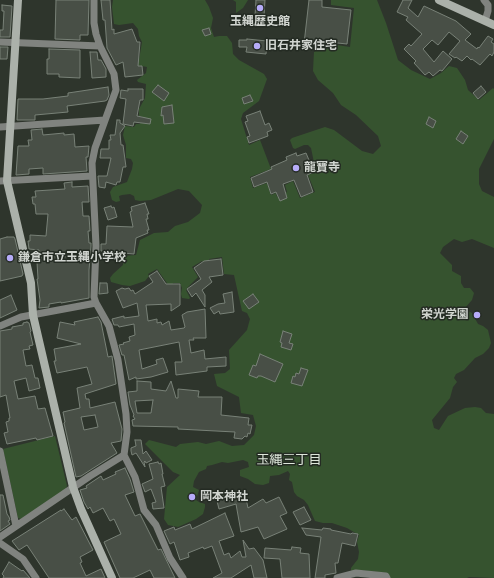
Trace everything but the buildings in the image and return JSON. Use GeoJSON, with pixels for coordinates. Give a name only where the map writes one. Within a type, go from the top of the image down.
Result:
{"type":"FeatureCollection","features":[{"type":"Feature","properties":{"kind":"street"},"geometry":{"type":"LineString","coordinates":[[18,0],[10,126],[3,181],[31,283],[33,315],[73,487],[81,509],[112,578]]}},
{"type":"Feature","properties":{"kind":"street"},"geometry":{"type":"LineString","coordinates":[[94,0],[94,23],[100,46],[111,66],[116,82],[114,98],[95,148],[92,163],[95,224],[94,297],[109,326],[118,360],[126,414],[127,432],[124,455],[135,477],[144,510],[156,525],[170,558],[184,578]]}},
{"type":"Feature","properties":{"kind":"street"},"geometry":{"type":"LineString","coordinates":[[439,0],[494,25]]}},
{"type":"Feature","properties":{"kind":"street"},"geometry":{"type":"LineString","coordinates":[[484,0],[488,5],[485,20]]}},
{"type":"Feature","properties":{"kind":"street"},"geometry":{"type":"LineString","coordinates":[[0,42],[100,46]]}},
{"type":"Feature","properties":{"kind":"street"},"geometry":{"type":"LineString","coordinates":[[0,127],[105,120]]}},
{"type":"Feature","properties":{"kind":"street"},"geometry":{"type":"LineString","coordinates":[[3,181],[92,176]]}},
{"type":"Feature","properties":{"kind":"street"},"geometry":{"type":"LineString","coordinates":[[0,326],[21,317],[96,303]]}},
{"type":"Feature","properties":{"kind":"street"},"geometry":{"type":"LineString","coordinates":[[0,451],[16,526]]}},
{"type":"Feature","properties":{"kind":"street"},"geometry":{"type":"LineString","coordinates":[[0,537],[73,487],[124,455]]}},
{"type":"Feature","properties":{"kind":"street"},"geometry":{"type":"LineString","coordinates":[[0,543],[23,559],[36,578]]}},
{"type":"Feature","properties":{"kind":"street"},"geometry":{"type":"LineString","coordinates":[[337,578],[356,573],[386,576],[387,578]]}},
{"type":"Feature","properties":{"kind":"green space"},"geometry":{"type":"Polygon","coordinates":[[[113,0],[205,0],[213,18],[211,28],[214,37],[227,36],[232,43],[233,54],[239,60],[264,74],[267,79],[259,101],[243,113],[241,119],[249,145],[260,140],[271,169],[250,177],[253,188],[267,183],[271,195],[276,193],[277,197],[287,192],[285,185],[293,181],[300,198],[315,192],[308,175],[316,172],[311,148],[308,145],[304,145],[295,149],[293,148],[290,140],[292,138],[325,127],[334,130],[362,151],[373,154],[381,146],[378,136],[356,115],[341,105],[333,93],[318,80],[313,71],[314,52],[321,48],[332,49],[337,45],[350,47],[354,8],[331,5],[331,0],[377,0],[398,60],[411,70],[430,79],[441,73],[449,66],[457,68],[465,80],[468,90],[479,100],[493,88],[494,89],[494,139],[479,169],[479,184],[482,191],[494,197],[494,248],[472,239],[462,242],[454,239],[443,247],[440,253],[452,265],[452,271],[461,276],[461,283],[464,288],[470,288],[474,293],[472,300],[464,309],[472,313],[478,324],[488,330],[491,343],[489,348],[483,354],[475,358],[464,370],[456,374],[454,378],[457,382],[453,387],[450,398],[432,420],[434,428],[439,430],[448,416],[465,408],[481,408],[486,413],[494,414],[494,578],[389,578],[388,573],[359,570],[351,571],[351,568],[358,559],[359,552],[357,542],[359,535],[347,528],[332,523],[315,521],[308,505],[294,492],[292,482],[289,480],[290,474],[288,471],[279,475],[270,476],[269,483],[263,485],[255,484],[240,476],[240,470],[249,467],[248,462],[243,460],[228,463],[222,462],[207,466],[206,469],[199,472],[194,481],[193,487],[199,490],[196,500],[205,504],[203,514],[196,519],[178,527],[168,525],[164,519],[167,487],[180,475],[173,472],[145,444],[149,440],[176,447],[180,444],[198,442],[206,444],[219,441],[232,446],[244,445],[254,435],[256,426],[253,415],[241,413],[239,397],[217,386],[214,374],[225,373],[230,369],[229,350],[247,330],[250,319],[247,313],[242,311],[234,275],[224,274],[222,257],[209,259],[209,263],[206,264],[202,261],[192,267],[198,277],[186,290],[190,298],[189,299],[182,298],[182,288],[180,283],[173,283],[172,286],[169,286],[157,269],[148,274],[149,276],[145,281],[130,286],[111,282],[110,278],[123,265],[123,256],[136,255],[140,240],[154,233],[168,232],[175,226],[188,222],[200,213],[202,205],[189,191],[178,189],[151,200],[135,200],[134,196],[130,194],[119,196],[120,201],[116,202],[112,200],[110,192],[113,187],[127,182],[132,169],[133,163],[131,159],[126,158],[126,145],[123,135],[125,126],[134,127],[136,124],[140,124],[143,117],[139,116],[139,109],[145,98],[146,84],[138,82],[137,80],[146,73],[147,67],[136,65],[139,60],[142,42],[138,29],[133,23],[119,25],[114,24],[112,7],[113,0]]]}},
{"type":"Feature","properties":{"kind":"green space"},"geometry":{"type":"Polygon","coordinates":[[[233,0],[248,0],[243,8],[236,13],[236,2],[233,0]]]}},
{"type":"Feature","properties":{"kind":"green space"},"geometry":{"type":"Polygon","coordinates":[[[55,436],[67,486],[65,490],[21,519],[18,518],[3,449],[55,436]]]}},
{"type":"Feature","properties":{"kind":"place","name":"玉縄歴史館"},"geometry":{"type":"Point","coordinates":[260,8]}},
{"type":"Feature","properties":{"kind":"place","name":"旧石井家住宅"},"geometry":{"type":"Point","coordinates":[257,46]}},
{"type":"Feature","properties":{"kind":"place","name":"龍寶寺"},"geometry":{"type":"Point","coordinates":[296,168]}},
{"type":"Feature","properties":{"kind":"place","name":"鎌倉市立玉縄小学校"},"geometry":{"type":"Point","coordinates":[10,258]}},
{"type":"Feature","properties":{"kind":"place","name":"栄光学園"},"geometry":{"type":"Point","coordinates":[477,315]}},
{"type":"Feature","properties":{"kind":"place","name":"岡本神社"},"geometry":{"type":"Point","coordinates":[192,497]}},
{"type":"Feature","properties":{"kind":"district","name":"玉縄三丁目"},"geometry":{"type":"Point","coordinates":[289,460]}}]}
